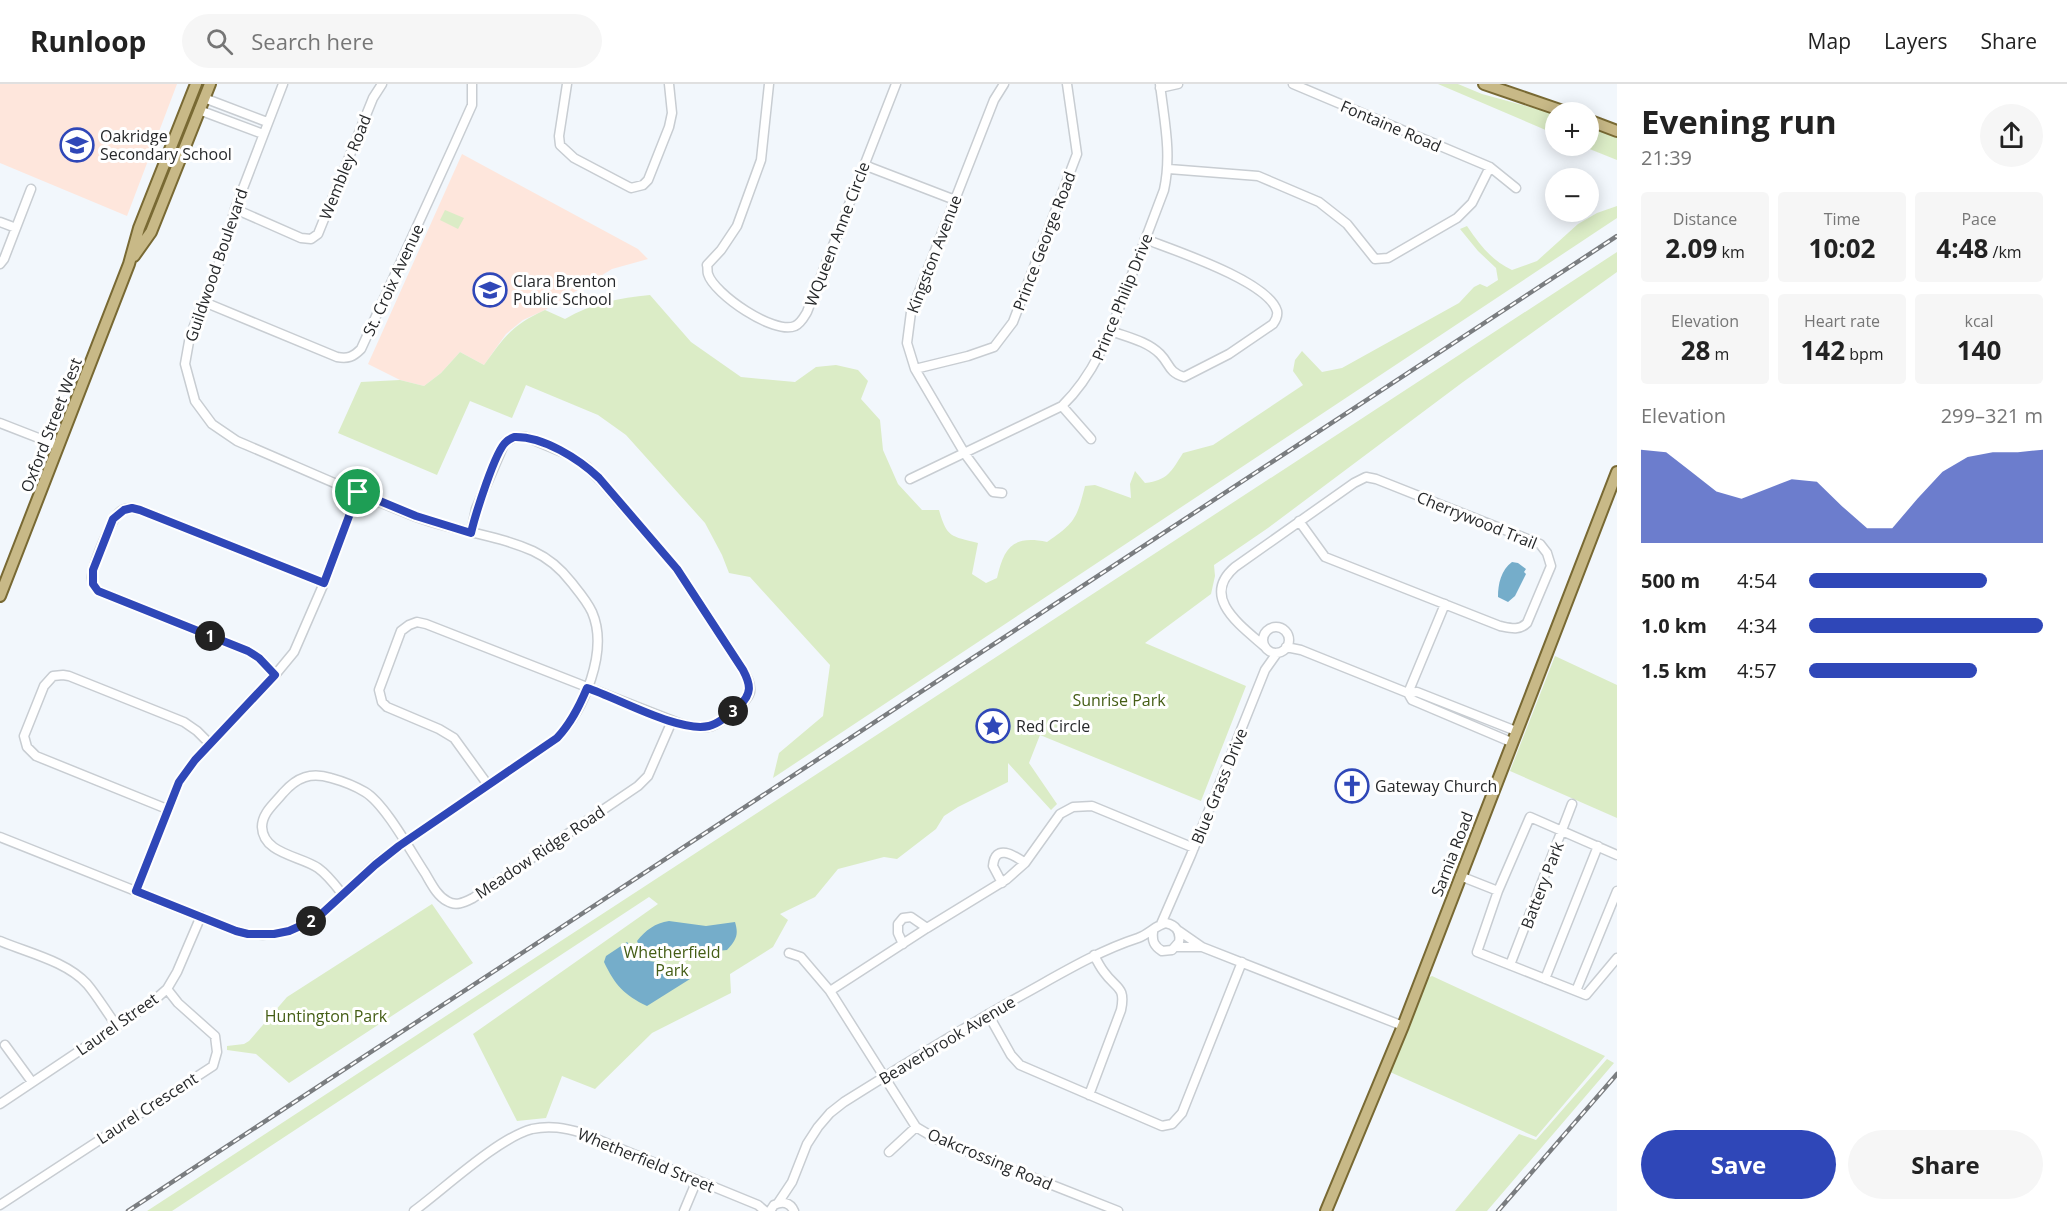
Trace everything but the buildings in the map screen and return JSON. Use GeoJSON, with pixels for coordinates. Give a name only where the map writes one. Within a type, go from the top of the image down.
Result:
{"type":"FeatureCollection","features":[{"type":"Feature","properties":{"kind":"main road","name":"Oxford Street West"},"geometry":{"type":"LineString","coordinates":[[0,596],[196,84]]}},
{"type":"Feature","properties":{"kind":"main road","name":"Oxford Street West"},"geometry":{"type":"LineString","coordinates":[[129,264],[151,232],[210,84]]}},
{"type":"Feature","properties":{"kind":"main road"},"geometry":{"type":"LineString","coordinates":[[1484,84],[1545,105]]}},
{"type":"Feature","properties":{"kind":"main road"},"geometry":{"type":"LineString","coordinates":[[1599,124],[1617,131]]}},
{"type":"Feature","properties":{"kind":"main road","name":"Sarnia Road"},"geometry":{"type":"LineString","coordinates":[[1326,1211],[1403,1026],[1617,472]]}},
{"type":"Feature","properties":{"kind":"street","name":"Guildwood Boulevard"},"geometry":{"type":"LineString","coordinates":[[0,837],[248,934],[274,934],[289,931],[316,919],[404,842],[557,738],[566,729],[577,711],[596,665],[597,629],[592,613],[583,596],[548,559],[532,551],[416,516],[237,441],[212,424],[195,401],[185,363],[190,336],[222,258],[235,209],[283,84]]}},
{"type":"Feature","properties":{"kind":"street","name":"Wembley Road"},"geometry":{"type":"LineString","coordinates":[[235,209],[301,238],[310,239],[318,234],[373,98],[382,84]]}},
{"type":"Feature","properties":{"kind":"street","name":"St. Croix Avenue"},"geometry":{"type":"LineString","coordinates":[[204,302],[337,357],[347,359],[354,357],[362,350],[456,143],[472,105],[472,84]]}},
{"type":"Feature","properties":{"kind":"street"},"geometry":{"type":"LineString","coordinates":[[567,84],[559,136],[560,145],[574,158],[631,188],[643,185],[648,180],[669,127],[672,112],[669,84]]}},
{"type":"Feature","properties":{"kind":"street","name":"WQueen Anne Circle"},"geometry":{"type":"LineString","coordinates":[[769,84],[760,160],[737,226],[708,265],[708,274],[714,285],[749,315],[786,328],[802,321],[896,84]]}},
{"type":"Feature","properties":{"kind":"street","name":"Kingston Avenue"},"geometry":{"type":"LineString","coordinates":[[1002,493],[993,492],[965,454],[915,369],[907,343],[911,312],[994,100],[1004,84]]}},
{"type":"Feature","properties":{"kind":"street","name":"Prince George Road"},"geometry":{"type":"LineString","coordinates":[[915,369],[968,356],[994,346],[1013,322],[1077,154],[1067,84]]}},
{"type":"Feature","properties":{"kind":"street"},"geometry":{"type":"LineString","coordinates":[[1160,86],[1178,84]]}},
{"type":"Feature","properties":{"kind":"street","name":"Fontaine Road"},"geometry":{"type":"LineString","coordinates":[[1293,84],[1490,167],[1516,188]]}},
{"type":"Feature","properties":{"kind":"street","name":"Prince Philip Drive"},"geometry":{"type":"LineString","coordinates":[[910,479],[1062,406],[1077,392],[1090,373],[1111,331],[1164,190],[1169,169],[1166,119],[1160,86]]}},
{"type":"Feature","properties":{"kind":"street"},"geometry":{"type":"LineString","coordinates":[[204,98],[267,122]]}},
{"type":"Feature","properties":{"kind":"street"},"geometry":{"type":"LineString","coordinates":[[199,110],[263,134]]}},
{"type":"Feature","properties":{"kind":"street"},"geometry":{"type":"LineString","coordinates":[[864,165],[955,200]]}},
{"type":"Feature","properties":{"kind":"street"},"geometry":{"type":"LineString","coordinates":[[1169,169],[1258,176],[1318,202],[1347,224],[1367,251],[1375,259],[1380,260],[1388,258],[1457,218],[1472,203],[1490,167]]}},
{"type":"Feature","properties":{"kind":"street"},"geometry":{"type":"LineString","coordinates":[[0,264],[31,189]]}},
{"type":"Feature","properties":{"kind":"street"},"geometry":{"type":"LineString","coordinates":[[0,222],[16,228]]}},
{"type":"Feature","properties":{"kind":"street"},"geometry":{"type":"LineString","coordinates":[[1111,331],[1149,346],[1161,354],[1174,374],[1184,377],[1229,354],[1273,324],[1277,317],[1276,309],[1271,302],[1235,276],[1145,239]]}},
{"type":"Feature","properties":{"kind":"street"},"geometry":{"type":"LineString","coordinates":[[1062,406],[1091,439]]}},
{"type":"Feature","properties":{"kind":"street"},"geometry":{"type":"LineString","coordinates":[[0,423],[59,446]]}},
{"type":"Feature","properties":{"kind":"street"},"geometry":{"type":"LineString","coordinates":[[471,533],[476,508],[505,442],[514,437],[526,437],[569,455],[599,478],[677,569],[749,680],[750,690],[747,699],[734,711],[712,726],[699,728],[672,721],[426,624],[417,622],[409,625],[401,631],[379,690],[382,702],[387,707],[439,729],[454,738],[488,785]]}},
{"type":"Feature","properties":{"kind":"street","name":"Cherrywood Trail"},"geometry":{"type":"LineString","coordinates":[[1265,647],[1223,603],[1220,592],[1222,580],[1235,567],[1353,483],[1366,477],[1540,544],[1547,553],[1551,566],[1527,623],[1521,628],[1500,626],[1325,557],[1299,522]]}},
{"type":"Feature","properties":{"kind":"street"},"geometry":{"type":"LineString","coordinates":[[136,891],[179,782],[195,760],[294,652],[324,583],[358,492]]}},
{"type":"Feature","properties":{"kind":"street"},"geometry":{"type":"LineString","coordinates":[[275,675],[259,658],[248,651],[98,591],[93,584],[93,570],[113,519],[124,510],[132,508],[140,510],[324,583]]}},
{"type":"Feature","properties":{"kind":"street"},"geometry":{"type":"LineString","coordinates":[[1408,693],[1445,604]]}},
{"type":"Feature","properties":{"kind":"street"},"geometry":{"type":"LineString","coordinates":[[1246,629],[1268,630],[1276,627],[1286,631],[1287,643],[1277,653],[1265,647],[1263,637],[1268,630]]}},
{"type":"Feature","properties":{"kind":"street"},"geometry":{"type":"LineString","coordinates":[[1287,643],[1408,693],[1417,692],[1516,731]]}},
{"type":"Feature","properties":{"kind":"street","name":"Blue Grass Drive"},"geometry":{"type":"LineString","coordinates":[[1265,647],[1265,670]]}},
{"type":"Feature","properties":{"kind":"street","name":"Blue Grass Drive"},"geometry":{"type":"LineString","coordinates":[[1161,924],[1172,902],[1265,670],[1277,653]]}},
{"type":"Feature","properties":{"kind":"street"},"geometry":{"type":"LineString","coordinates":[[167,809],[44,759],[29,750],[24,736],[46,682],[58,675],[69,676],[184,722],[210,744]]}},
{"type":"Feature","properties":{"kind":"street"},"geometry":{"type":"LineString","coordinates":[[1408,693],[1412,700],[1511,742]]}},
{"type":"Feature","properties":{"kind":"street","name":"Meadow Ridge Road"},"geometry":{"type":"LineString","coordinates":[[343,895],[319,869],[267,843],[262,829],[264,815],[290,785],[302,777],[313,774],[338,780],[367,793],[378,805],[437,892],[447,901],[455,904],[464,902],[638,786],[648,776],[672,721]]}},
{"type":"Feature","properties":{"kind":"street","name":"Battery Park"},"geometry":{"type":"LineString","coordinates":[[1510,965],[1572,804]]}},
{"type":"Feature","properties":{"kind":"street"},"geometry":{"type":"LineString","coordinates":[[830,992],[927,928],[1002,883],[1025,863],[1060,814],[1073,807],[1092,806],[1194,848]]}},
{"type":"Feature","properties":{"kind":"street"},"geometry":{"type":"LineString","coordinates":[[1617,855],[1530,817],[1497,891],[1477,952],[1586,995],[1617,958]]}},
{"type":"Feature","properties":{"kind":"street"},"geometry":{"type":"LineString","coordinates":[[1545,979],[1598,846]]}},
{"type":"Feature","properties":{"kind":"street"},"geometry":{"type":"LineString","coordinates":[[1002,883],[993,866],[998,855],[1011,853],[1025,863]]}},
{"type":"Feature","properties":{"kind":"street"},"geometry":{"type":"LineString","coordinates":[[1460,876],[1497,891]]}},
{"type":"Feature","properties":{"kind":"street"},"geometry":{"type":"LineString","coordinates":[[1576,991],[1616,894]]}},
{"type":"Feature","properties":{"kind":"street"},"geometry":{"type":"LineString","coordinates":[[1172,902],[1180,937],[1176,947]]}},
{"type":"Feature","properties":{"kind":"street","name":"Laurel Street"},"geometry":{"type":"LineString","coordinates":[[0,1104],[152,1003],[167,989],[177,972],[201,916]]}},
{"type":"Feature","properties":{"kind":"street"},"geometry":{"type":"LineString","coordinates":[[903,944],[898,933],[898,924],[903,918],[911,917],[927,928]]}},
{"type":"Feature","properties":{"kind":"street"},"geometry":{"type":"LineString","coordinates":[[1154,944],[1153,932],[1161,924],[1171,924],[1202,947],[1403,1026]]}},
{"type":"Feature","properties":{"kind":"street","name":"Beaverbrook Avenue"},"geometry":{"type":"LineString","coordinates":[[769,1207],[792,1182],[807,1144],[818,1127],[844,1102],[988,1014],[1094,955],[1124,941],[1153,932]]}},
{"type":"Feature","properties":{"kind":"street"},"geometry":{"type":"LineString","coordinates":[[1137,938],[1154,944],[1162,951],[1176,947],[1202,947]]}},
{"type":"Feature","properties":{"kind":"street"},"geometry":{"type":"LineString","coordinates":[[0,941],[64,967],[77,975],[117,1026]]}},
{"type":"Feature","properties":{"kind":"street","name":"Oakcrossing Road"},"geometry":{"type":"LineString","coordinates":[[789,952],[801,957],[830,992],[916,1127],[938,1140],[1118,1211]]}},
{"type":"Feature","properties":{"kind":"street"},"geometry":{"type":"LineString","coordinates":[[1089,1095],[1124,997],[1120,987],[1106,974],[1094,955]]}},
{"type":"Feature","properties":{"kind":"street"},"geometry":{"type":"LineString","coordinates":[[988,1014],[1011,1055],[1020,1065],[1162,1126],[1172,1124],[1182,1113],[1242,962]]}},
{"type":"Feature","properties":{"kind":"street","name":"Laurel Crescent"},"geometry":{"type":"LineString","coordinates":[[0,1205],[213,1066],[218,1053],[215,1036],[178,1003],[167,989]]}},
{"type":"Feature","properties":{"kind":"street"},"geometry":{"type":"LineString","coordinates":[[5,1045],[32,1082]]}},
{"type":"Feature","properties":{"kind":"street","name":"Whetherfield Street"},"geometry":{"type":"LineString","coordinates":[[419,1209],[510,1139],[530,1130],[549,1127],[562,1127],[582,1133],[769,1207],[783,1202],[794,1209]]}},
{"type":"Feature","properties":{"kind":"street"},"geometry":{"type":"LineString","coordinates":[[889,1152],[916,1127]]}},
{"type":"Feature","properties":{"kind":"street"},"geometry":{"type":"LineString","coordinates":[[684,1211],[697,1180]]}},
{"type":"Feature","properties":{"kind":"street","name":"Beaverbrook Avenue"},"geometry":{"type":"LineString","coordinates":[[792,1182],[794,1209]]}},
{"type":"Feature","properties":{"kind":"shaded area","name":"Oakridge Secondary School"},"geometry":{"type":"Polygon","coordinates":[[[0,84],[177,84],[127,216],[0,163],[0,84]]]}},
{"type":"Feature","properties":{"kind":"shaded area","name":"Clara Brenton Public School"},"geometry":{"type":"Polygon","coordinates":[[[462,154],[638,249],[648,259],[612,269],[545,310],[523,320],[506,334],[484,365],[460,352],[441,373],[424,386],[400,380],[368,364],[462,154]]]}},
{"type":"Feature","properties":{"kind":"green space"},"geometry":{"type":"Polygon","coordinates":[[[1438,84],[1458,84],[1482,94],[1545,111],[1545,130],[1438,84]]]}},
{"type":"Feature","properties":{"kind":"green space"},"geometry":{"type":"Polygon","coordinates":[[[1599,127],[1617,133],[1617,160],[1599,153],[1599,127]]]}},
{"type":"Feature","properties":{"kind":"green space"},"geometry":{"type":"Polygon","coordinates":[[[1617,206],[1617,218],[773,778],[779,753],[823,716],[830,665],[750,577],[729,573],[705,523],[626,435],[598,415],[526,385],[512,418],[470,401],[437,475],[338,433],[361,382],[400,380],[424,386],[441,373],[460,352],[484,365],[510,332],[524,321],[545,310],[565,319],[606,302],[650,295],[691,342],[741,377],[795,382],[816,367],[836,365],[858,370],[868,381],[861,399],[880,420],[883,450],[898,484],[922,510],[939,510],[951,534],[978,543],[972,574],[986,583],[997,578],[1003,558],[1012,546],[1026,540],[1047,542],[1064,530],[1077,513],[1085,486],[1095,485],[1131,498],[1130,484],[1135,471],[1145,483],[1159,480],[1172,470],[1183,453],[1213,445],[1303,385],[1293,371],[1295,360],[1302,351],[1322,372],[1342,368],[1459,303],[1474,287],[1480,284],[1487,287],[1498,280],[1496,268],[1460,229],[1467,226],[1486,251],[1498,262],[1512,270],[1537,261],[1581,222],[1599,222],[1599,212],[1617,206]]]}},
{"type":"Feature","properties":{"kind":"green space"},"geometry":{"type":"Polygon","coordinates":[[[445,210],[464,218],[458,229],[440,220],[445,210]]]}},
{"type":"Feature","properties":{"kind":"green space"},"geometry":{"type":"Polygon","coordinates":[[[1617,252],[1617,272],[1463,382],[1268,528],[1214,565],[1215,576],[1211,594],[1145,643],[1246,686],[1201,801],[1040,735],[1029,763],[1057,804],[1051,810],[1008,763],[1008,782],[944,816],[936,829],[897,859],[884,857],[838,869],[815,897],[780,914],[788,920],[773,947],[730,974],[731,993],[652,1033],[595,1089],[562,1076],[546,1118],[517,1121],[473,1034],[658,904],[649,897],[172,1211],[147,1211],[1617,252]]]}},
{"type":"Feature","properties":{"kind":"green space"},"geometry":{"type":"Polygon","coordinates":[[[1555,656],[1617,685],[1617,818],[1510,771],[1555,656]]]}},
{"type":"Feature","properties":{"kind":"green space","name":"Huntington Park"},"geometry":{"type":"Polygon","coordinates":[[[432,904],[473,963],[289,1083],[256,1054],[227,1050],[227,1046],[244,1044],[249,1041],[287,997],[432,904]]]}},
{"type":"Feature","properties":{"kind":"green space"},"geometry":{"type":"Polygon","coordinates":[[[1432,976],[1605,1056],[1536,1137],[1390,1072],[1428,978],[1432,976]]]}},
{"type":"Feature","properties":{"kind":"green space"},"geometry":{"type":"Polygon","coordinates":[[[1607,1059],[1614,1063],[1487,1211],[1455,1211],[1519,1134],[1536,1140],[1607,1059]]]}},
{"type":"Feature","properties":{"kind":"water"},"geometry":{"type":"Polygon","coordinates":[[[1512,562],[1526,569],[1524,572],[1526,574],[1515,596],[1508,602],[1498,597],[1499,587],[1503,573],[1512,562]]]}},
{"type":"Feature","properties":{"kind":"water"},"geometry":{"type":"Polygon","coordinates":[[[669,921],[706,926],[735,922],[737,934],[727,950],[655,957],[641,950],[637,941],[640,937],[655,925],[669,921]]]}},
{"type":"Feature","properties":{"kind":"water"},"geometry":{"type":"Polygon","coordinates":[[[627,942],[643,960],[662,963],[686,971],[690,979],[647,1006],[639,1002],[621,988],[604,962],[606,956],[627,942]]]}},
{"type":"Feature","properties":{"kind":"railway"},"geometry":{"type":"LineString","coordinates":[[128,1211],[1617,236]]}},
{"type":"Feature","properties":{"kind":"railway"},"geometry":{"type":"LineString","coordinates":[[1498,1211],[1617,1074]]}},
{"type":"Feature","properties":{"kind":"place","name":"Oakridge Secondary School"},"geometry":{"type":"Point","coordinates":[77,145]}},
{"type":"Feature","properties":{"kind":"place","name":"Clara Brenton Public School"},"geometry":{"type":"Point","coordinates":[490,290]}},
{"type":"Feature","properties":{"kind":"place","name":"Red Circle"},"geometry":{"type":"Point","coordinates":[993,726]}},
{"type":"Feature","properties":{"kind":"place","name":"Gateway Church"},"geometry":{"type":"Point","coordinates":[1352,786]}},
{"type":"Feature","properties":{"kind":"route"},"geometry":{"type":"LineString","coordinates":[[514,437],[526,437],[569,455],[599,478],[677,569],[749,680],[750,690],[747,699],[712,726],[699,728],[672,721],[587,688],[566,729],[548,746],[399,846],[316,919],[289,931],[262,935],[236,931],[136,891],[179,782],[195,760],[275,675],[259,658],[248,651],[98,591],[93,584],[93,570],[113,519],[128,508],[140,510],[324,583],[358,492],[416,516],[471,533],[476,508],[505,442],[514,437]]}},
{"type":"Feature","properties":{"kind":"park label","name":"Sunrise Park"},"geometry":{"type":"Point","coordinates":[1119,700]}},
{"type":"Feature","properties":{"kind":"park label","name":"Whetherfield Park"},"geometry":{"type":"Point","coordinates":[672,961]}}]}
